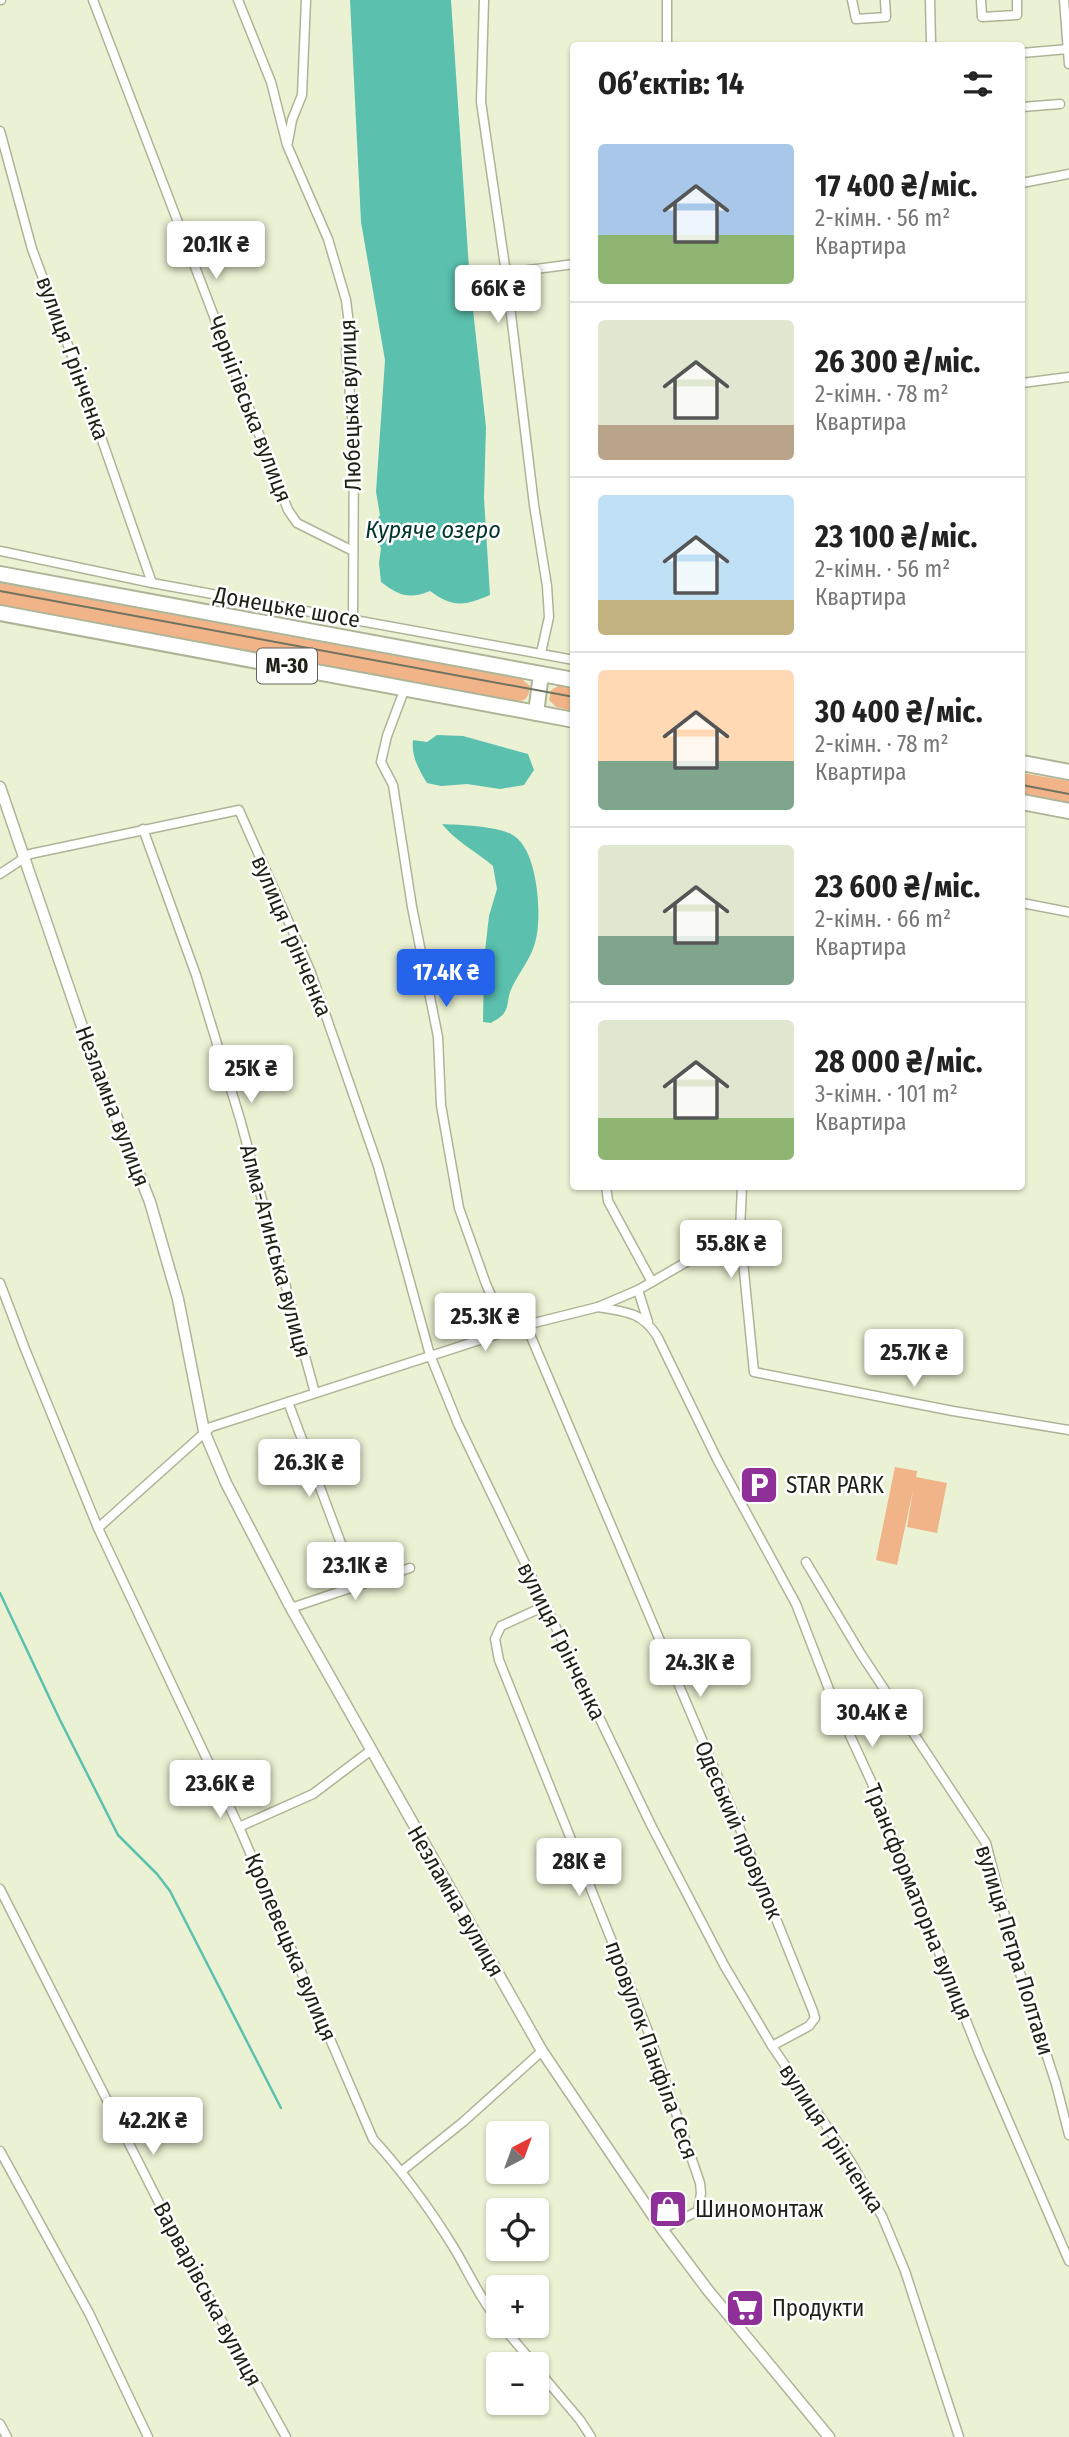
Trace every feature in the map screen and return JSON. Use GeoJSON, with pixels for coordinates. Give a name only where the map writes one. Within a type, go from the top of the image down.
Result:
{"type":"FeatureCollection","features":[{"type":"Feature","properties":{"kind":"highway","name":"Донецьке шосе"},"geometry":{"type":"LineString","coordinates":[[0,574],[570,679]]}},
{"type":"Feature","properties":{"kind":"highway","name":"М-30"},"geometry":{"type":"LineString","coordinates":[[0,613],[570,719]]}},
{"type":"Feature","properties":{"kind":"highway"},"geometry":{"type":"LineString","coordinates":[[536,713],[541,674]]}},
{"type":"Feature","properties":{"kind":"highway"},"geometry":{"type":"LineString","coordinates":[[1025,764],[1069,772]]}},
{"type":"Feature","properties":{"kind":"highway"},"geometry":{"type":"LineString","coordinates":[[1025,803],[1069,811]]}},
{"type":"Feature","properties":{"kind":"street","name":"Чернігівська вулиця"},"geometry":{"type":"LineString","coordinates":[[93,0],[288,510],[297,523],[354,551]]}},
{"type":"Feature","properties":{"kind":"street","name":"Любецька вулиця"},"geometry":{"type":"LineString","coordinates":[[238,0],[271,82],[287,145],[328,239],[346,300],[349,324],[346,351],[354,439],[353,619]]}},
{"type":"Feature","properties":{"kind":"street"},"geometry":{"type":"LineString","coordinates":[[287,145],[292,120],[302,95],[306,0]]}},
{"type":"Feature","properties":{"kind":"street"},"geometry":{"type":"LineString","coordinates":[[484,0],[481,102],[547,586],[549,617],[541,653]]}},
{"type":"Feature","properties":{"kind":"street"},"geometry":{"type":"LineString","coordinates":[[667,0],[667,42]]}},
{"type":"Feature","properties":{"kind":"street"},"geometry":{"type":"LineString","coordinates":[[852,0],[856,19],[886,17],[885,0]]}},
{"type":"Feature","properties":{"kind":"street"},"geometry":{"type":"LineString","coordinates":[[930,0],[931,42]]}},
{"type":"Feature","properties":{"kind":"street"},"geometry":{"type":"LineString","coordinates":[[981,0],[982,17],[1017,15],[1017,0]]}},
{"type":"Feature","properties":{"kind":"street"},"geometry":{"type":"LineString","coordinates":[[1064,0],[1069,64]]}},
{"type":"Feature","properties":{"kind":"street"},"geometry":{"type":"LineString","coordinates":[[1025,53],[1068,49]]}},
{"type":"Feature","properties":{"kind":"street"},"geometry":{"type":"LineString","coordinates":[[1025,107],[1060,104]]}},
{"type":"Feature","properties":{"kind":"street","name":"вулиця Грінченка"},"geometry":{"type":"LineString","coordinates":[[0,131],[32,249],[78,369],[152,583]]}},
{"type":"Feature","properties":{"kind":"street"},"geometry":{"type":"LineString","coordinates":[[1025,182],[1069,174]]}},
{"type":"Feature","properties":{"kind":"street"},"geometry":{"type":"LineString","coordinates":[[506,273],[570,265]]}},
{"type":"Feature","properties":{"kind":"street"},"geometry":{"type":"LineString","coordinates":[[1025,383],[1069,377]]}},
{"type":"Feature","properties":{"kind":"street","name":"Донецьке шосе"},"geometry":{"type":"LineString","coordinates":[[0,551],[152,583],[570,659]]}},
{"type":"Feature","properties":{"kind":"street"},"geometry":{"type":"LineString","coordinates":[[369,642],[372,622]]}},
{"type":"Feature","properties":{"kind":"street"},"geometry":{"type":"LineString","coordinates":[[405,688],[387,736],[381,762],[393,785],[412,907],[438,1037],[442,1105],[459,1208],[486,1283],[509,1331]]}},
{"type":"Feature","properties":{"kind":"street","name":"Незламна вулиця"},"geometry":{"type":"LineString","coordinates":[[0,787],[89,1047],[150,1202],[178,1299],[204,1431],[226,1483],[370,1751],[542,2052],[662,2229],[707,2289],[830,2437]]}},
{"type":"Feature","properties":{"kind":"street","name":"вулиця Грінченка"},"geometry":{"type":"LineString","coordinates":[[143,829],[239,810],[314,983],[378,1166],[430,1356],[458,1424],[651,1825],[724,1965],[772,2046],[849,2159],[882,2216],[905,2271],[958,2437]]}},
{"type":"Feature","properties":{"kind":"street"},"geometry":{"type":"LineString","coordinates":[[0,874],[25,856],[143,829]]}},
{"type":"Feature","properties":{"kind":"street","name":"Алма-Атинська вулиця"},"geometry":{"type":"LineString","coordinates":[[143,829],[196,975],[240,1119],[316,1393]]}},
{"type":"Feature","properties":{"kind":"street"},"geometry":{"type":"LineString","coordinates":[[1025,904],[1069,912]]}},
{"type":"Feature","properties":{"kind":"street"},"geometry":{"type":"LineString","coordinates":[[607,1190],[608,1201],[652,1282]]}},
{"type":"Feature","properties":{"kind":"street"},"geometry":{"type":"LineString","coordinates":[[742,1190],[740,1231],[754,1373],[1069,1430]]}},
{"type":"Feature","properties":{"kind":"street"},"geometry":{"type":"LineString","coordinates":[[98,1528],[211,1427],[526,1325],[598,1307],[638,1290],[740,1231]]}},
{"type":"Feature","properties":{"kind":"street","name":"Кролевецька вулиця"},"geometry":{"type":"LineString","coordinates":[[0,1283],[98,1528],[239,1827],[373,2139],[402,2171],[454,2249],[486,2307]]}},
{"type":"Feature","properties":{"kind":"street","name":"Трансформаторна вулиця"},"geometry":{"type":"LineString","coordinates":[[638,1290],[648,1322],[717,1459],[796,1604],[830,1692],[871,1781],[979,2053],[1069,2261]]}},
{"type":"Feature","properties":{"kind":"street"},"geometry":{"type":"LineString","coordinates":[[598,1307],[635,1315],[648,1322]]}},
{"type":"Feature","properties":{"kind":"street","name":"Одеський провулок"},"geometry":{"type":"LineString","coordinates":[[526,1325],[740,1829],[813,2011],[815,2018],[809,2026],[772,2046]]}},
{"type":"Feature","properties":{"kind":"street"},"geometry":{"type":"LineString","coordinates":[[288,1402],[357,1586]]}},
{"type":"Feature","properties":{"kind":"street","name":"вулиця Петра Полтави"},"geometry":{"type":"LineString","coordinates":[[806,1562],[861,1654],[986,1843],[1019,1970],[1056,2084],[1069,2135]]}},
{"type":"Feature","properties":{"kind":"street"},"geometry":{"type":"LineString","coordinates":[[291,1608],[410,1567]]}},
{"type":"Feature","properties":{"kind":"street","name":"провулок Панфіла Сеся"},"geometry":{"type":"LineString","coordinates":[[545,1606],[501,1626],[495,1639],[499,1660],[648,2032],[700,2183],[698,2211],[662,2229]]}},
{"type":"Feature","properties":{"kind":"street"},"geometry":{"type":"LineString","coordinates":[[239,1827],[313,1794],[370,1751]]}},
{"type":"Feature","properties":{"kind":"street","name":"Варварівська вулиця"},"geometry":{"type":"LineString","coordinates":[[0,1889],[186,2256],[286,2437]]}},
{"type":"Feature","properties":{"kind":"street"},"geometry":{"type":"LineString","coordinates":[[402,2171],[463,2122],[542,2052]]}},
{"type":"Feature","properties":{"kind":"street"},"geometry":{"type":"LineString","coordinates":[[0,2151],[89,2313],[148,2437]]}},
{"type":"Feature","properties":{"kind":"street","name":"Кролевецька вулиця"},"geometry":{"type":"LineString","coordinates":[[512,2338],[524,2352]]}},
{"type":"Feature","properties":{"kind":"street"},"geometry":{"type":"LineString","coordinates":[[549,2383],[591,2437]]}},
{"type":"Feature","properties":{"kind":"street"},"geometry":{"type":"LineString","coordinates":[[0,2424],[7,2437]]}},
{"type":"Feature","properties":{"kind":"shaded area"},"geometry":{"type":"Polygon","coordinates":[[[0,583],[522,679],[530,689],[525,699],[518,701],[0,605],[0,583]]]}},
{"type":"Feature","properties":{"kind":"shaded area"},"geometry":{"type":"Polygon","coordinates":[[[560,685],[570,687],[570,710],[556,707],[549,700],[551,690],[560,685]]]}},
{"type":"Feature","properties":{"kind":"shaded area"},"geometry":{"type":"Polygon","coordinates":[[[1025,774],[1069,781],[1069,802],[1025,795],[1025,774]]]}},
{"type":"Feature","properties":{"kind":"shaded area"},"geometry":{"type":"Polygon","coordinates":[[[895,1467],[917,1471],[916,1477],[947,1483],[937,1533],[907,1527],[913,1490],[897,1565],[876,1560],[895,1467]]]}},
{"type":"Feature","properties":{"kind":"water","name":"Куряче озеро"},"geometry":{"type":"Polygon","coordinates":[[[350,0],[451,0],[470,283],[486,427],[484,498],[490,595],[466,603],[452,603],[430,591],[404,595],[381,582],[381,548],[374,534],[375,523],[380,515],[376,492],[385,360],[361,222],[350,0]]]}},
{"type":"Feature","properties":{"kind":"water"},"geometry":{"type":"Polygon","coordinates":[[[437,735],[463,736],[528,754],[534,770],[524,785],[500,789],[467,784],[441,786],[427,783],[414,757],[413,740],[427,742],[437,735]]]}},
{"type":"Feature","properties":{"kind":"water"},"geometry":{"type":"Polygon","coordinates":[[[442,824],[468,825],[511,834],[527,852],[536,882],[536,939],[510,992],[505,1011],[491,1023],[483,1022],[484,960],[489,916],[497,889],[493,866],[442,824]]]}},
{"type":"Feature","properties":{"kind":"waterway"},"geometry":{"type":"LineString","coordinates":[[0,1593],[118,1835],[170,1891],[281,2108]]}},
{"type":"Feature","properties":{"kind":"tram line"},"geometry":{"type":"LineString","coordinates":[[0,591],[570,696]]}},
{"type":"Feature","properties":{"kind":"tram line"},"geometry":{"type":"LineString","coordinates":[[1025,786],[1069,794]]}},
{"type":"Feature","properties":{"kind":"place","name":"STAR PARK"},"geometry":{"type":"Point","coordinates":[759,1485]}},
{"type":"Feature","properties":{"kind":"place","name":"Шиномонтаж"},"geometry":{"type":"Point","coordinates":[668,2209]}},
{"type":"Feature","properties":{"kind":"place","name":"Продукти"},"geometry":{"type":"Point","coordinates":[745,2308]}}]}
